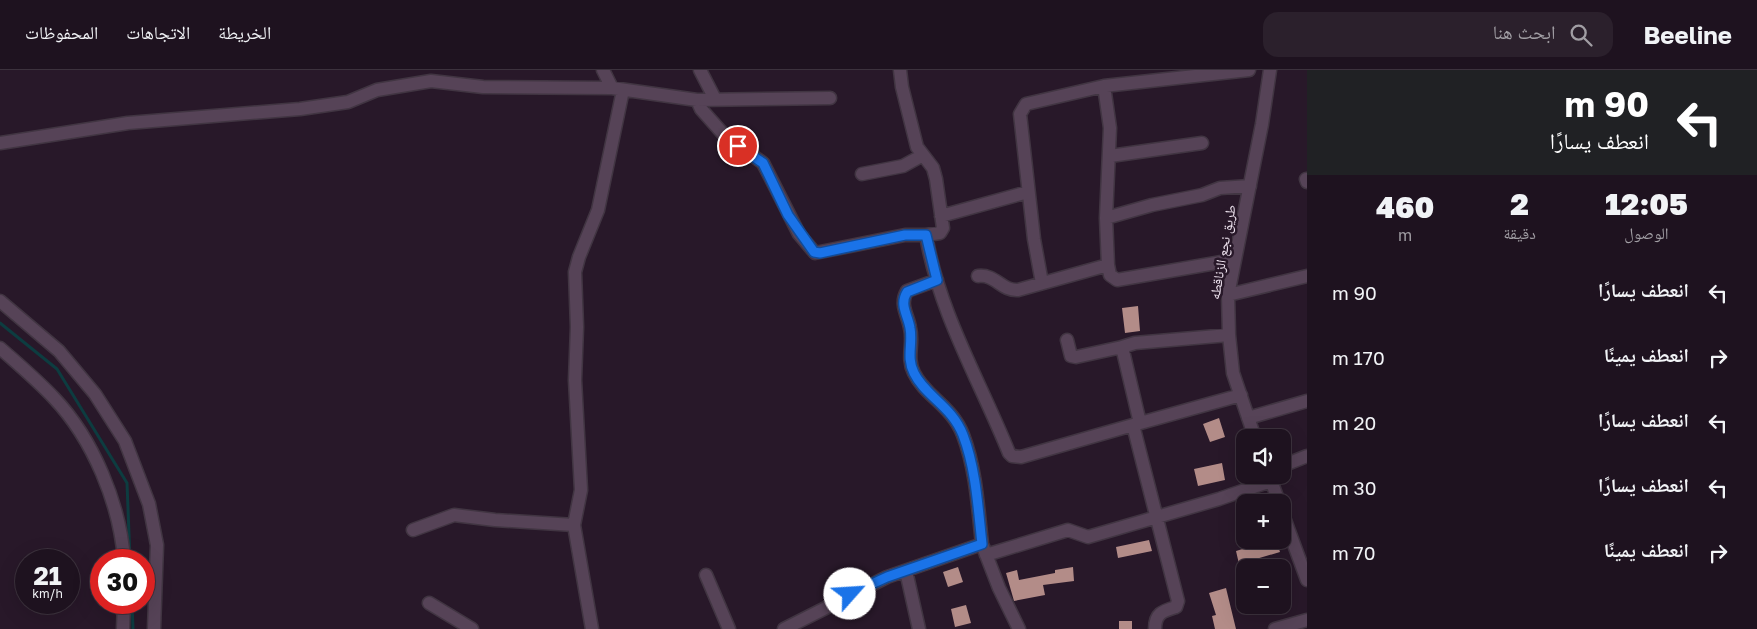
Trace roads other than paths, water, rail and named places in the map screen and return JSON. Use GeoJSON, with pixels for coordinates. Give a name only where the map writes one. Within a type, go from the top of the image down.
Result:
{"type":"FeatureCollection","features":[{"type":"Feature","properties":{"kind":"street"},"geometry":{"type":"LineString","coordinates":[[590,629],[574,524],[581,490],[575,380],[577,328],[575,272],[598,210],[618,89],[603,70]]}},
{"type":"Feature","properties":{"kind":"street"},"geometry":{"type":"LineString","coordinates":[[700,70],[715,99]]}},
{"type":"Feature","properties":{"kind":"street"},"geometry":{"type":"LineString","coordinates":[[697,100],[703,112],[725,136],[763,163],[799,234],[815,253],[905,235],[940,233],[943,230],[933,168],[917,147],[902,87],[900,70]]}},
{"type":"Feature","properties":{"kind":"street"},"geometry":{"type":"LineString","coordinates":[[1042,283],[1020,124],[1022,108],[1026,104],[1104,86],[1250,70]]}},
{"type":"Feature","properties":{"kind":"street","name":"طريق نجع الزناقطه"},"geometry":{"type":"LineString","coordinates":[[1252,429],[1233,373],[1228,335],[1228,295],[1233,260],[1262,124],[1269,70]]}},
{"type":"Feature","properties":{"kind":"street"},"geometry":{"type":"LineString","coordinates":[[0,143],[128,123],[348,102],[377,90],[431,81],[483,87],[618,89],[697,100],[830,98]]}},
{"type":"Feature","properties":{"kind":"street"},"geometry":{"type":"LineString","coordinates":[[1104,86],[1110,128],[1106,218],[1110,275],[1117,280],[1233,260]]}},
{"type":"Feature","properties":{"kind":"street"},"geometry":{"type":"LineString","coordinates":[[1110,156],[1202,142]]}},
{"type":"Feature","properties":{"kind":"street"},"geometry":{"type":"LineString","coordinates":[[862,174],[903,166],[923,155]]}},
{"type":"Feature","properties":{"kind":"street"},"geometry":{"type":"LineString","coordinates":[[1106,218],[1152,205],[1202,195],[1220,188],[1250,186]]}},
{"type":"Feature","properties":{"kind":"street"},"geometry":{"type":"LineString","coordinates":[[941,216],[1028,192]]}},
{"type":"Feature","properties":{"kind":"street"},"geometry":{"type":"LineString","coordinates":[[926,235],[937,280],[963,354],[1012,456],[1021,457],[1240,395]]}},
{"type":"Feature","properties":{"kind":"street"},"geometry":{"type":"LineString","coordinates":[[978,276],[993,278],[1002,286],[1012,290],[1108,265]]}},
{"type":"Feature","properties":{"kind":"street"},"geometry":{"type":"LineString","coordinates":[[1228,295],[1307,276]]}},
{"type":"Feature","properties":{"kind":"street"},"geometry":{"type":"LineString","coordinates":[[937,280],[907,292],[904,297],[904,308],[911,331],[909,357],[918,379],[956,420],[963,436],[977,494],[984,549],[999,588],[1019,629]]}},
{"type":"Feature","properties":{"kind":"street"},"geometry":{"type":"LineString","coordinates":[[0,300],[59,351],[95,394],[125,441],[148,504],[157,545],[154,629]]}},
{"type":"Feature","properties":{"kind":"street"},"geometry":{"type":"LineString","coordinates":[[1067,340],[1072,356],[1076,357],[1135,343],[1228,335]]}},
{"type":"Feature","properties":{"kind":"street"},"geometry":{"type":"LineString","coordinates":[[1122,347],[1156,517],[1178,601],[1176,607],[1165,609],[1160,613],[1155,629]]}},
{"type":"Feature","properties":{"kind":"street"},"geometry":{"type":"LineString","coordinates":[[0,348],[54,398],[74,422],[112,495],[123,549]]}},
{"type":"Feature","properties":{"kind":"street"},"geometry":{"type":"LineString","coordinates":[[1248,418],[1307,401]]}},
{"type":"Feature","properties":{"kind":"street"},"geometry":{"type":"LineString","coordinates":[[1291,462],[1307,456]]}},
{"type":"Feature","properties":{"kind":"street"},"geometry":{"type":"LineString","coordinates":[[784,629],[865,586],[906,571],[984,549],[1068,530],[1088,537],[1156,517],[1252,484]]}},
{"type":"Feature","properties":{"kind":"street"},"geometry":{"type":"LineString","coordinates":[[413,530],[454,515],[495,520],[574,524]]}},
{"type":"Feature","properties":{"kind":"street"},"geometry":{"type":"LineString","coordinates":[[1291,536],[1307,580]]}},
{"type":"Feature","properties":{"kind":"street"},"geometry":{"type":"LineString","coordinates":[[906,571],[919,629]]}},
{"type":"Feature","properties":{"kind":"street"},"geometry":{"type":"LineString","coordinates":[[706,575],[729,629]]}},
{"type":"Feature","properties":{"kind":"street"},"geometry":{"type":"LineString","coordinates":[[429,603],[472,629]]}},
{"type":"Feature","properties":{"kind":"street"},"geometry":{"type":"LineString","coordinates":[[123,629],[124,614]]}},
{"type":"Feature","properties":{"kind":"street"},"geometry":{"type":"LineString","coordinates":[[1275,629],[1307,620]]}},
{"type":"Feature","properties":{"kind":"waterway"},"geometry":{"type":"LineString","coordinates":[[0,323],[57,369],[127,483],[130,549]]}},
{"type":"Feature","properties":{"kind":"waterway"},"geometry":{"type":"LineString","coordinates":[[132,614],[133,629]]}}]}
